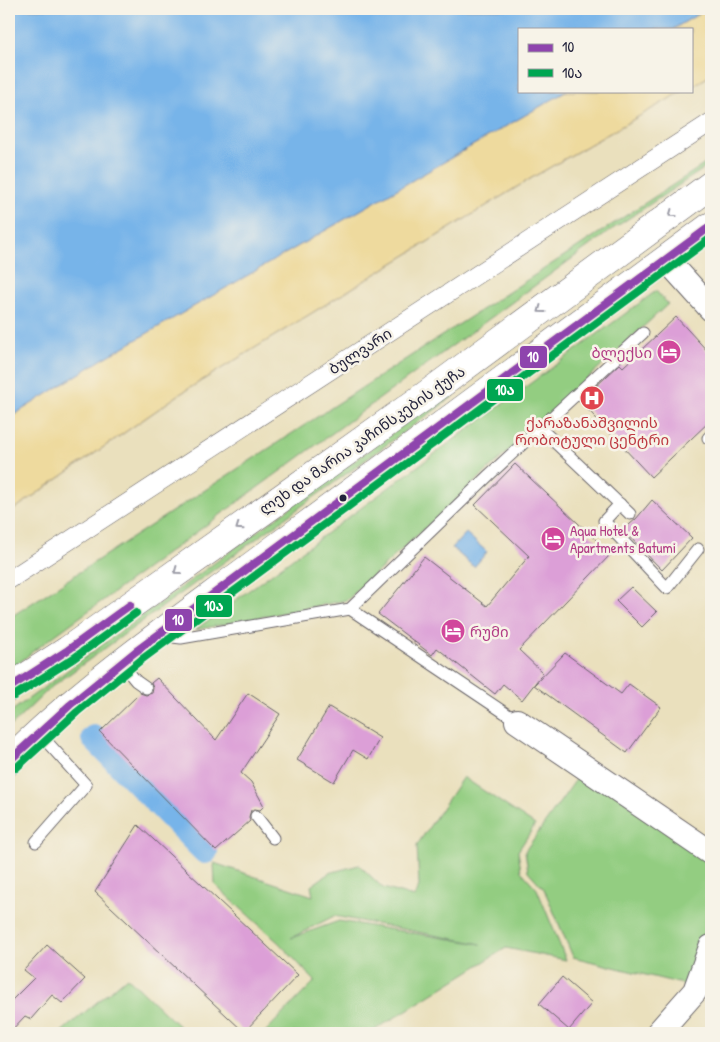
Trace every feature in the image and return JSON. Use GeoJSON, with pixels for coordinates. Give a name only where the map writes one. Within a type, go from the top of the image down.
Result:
{"type":"FeatureCollection","features":[{"type":"Feature","properties":{"kind":"main road","name":"ლეხ და მარია კაჩინსკების ქუჩა"},"geometry":{"type":"LineString","coordinates":[[9,688],[68,650],[422,398],[711,185]]}},
{"type":"Feature","properties":{"kind":"main road","name":"ლეხ და მარია კაჩინსკების ქუჩა"},"geometry":{"type":"LineString","coordinates":[[9,761],[38,732],[121,663],[443,422],[711,226]]}},
{"type":"Feature","properties":{"kind":"street","name":"ბულვარი"},"geometry":{"type":"LineString","coordinates":[[9,580],[711,122]]}},
{"type":"Feature","properties":{"kind":"street"},"geometry":{"type":"LineString","coordinates":[[666,260],[711,309]]}},
{"type":"Feature","properties":{"kind":"street"},"geometry":{"type":"LineString","coordinates":[[518,721],[711,853]]}},
{"type":"Feature","properties":{"kind":"street"},"geometry":{"type":"LineString","coordinates":[[658,1033],[695,991],[711,947]]}},
{"type":"Feature","properties":{"kind":"lane"},"geometry":{"type":"LineString","coordinates":[[160,635],[181,638],[350,609],[643,333]]}},
{"type":"Feature","properties":{"kind":"lane"},"geometry":{"type":"LineString","coordinates":[[540,428],[630,514]]}},
{"type":"Feature","properties":{"kind":"lane"},"geometry":{"type":"LineString","coordinates":[[620,504],[604,521],[667,588],[698,549]]}},
{"type":"Feature","properties":{"kind":"lane"},"geometry":{"type":"LineString","coordinates":[[350,609],[518,721]]}},
{"type":"Feature","properties":{"kind":"lane"},"geometry":{"type":"LineString","coordinates":[[121,663],[136,681],[146,688]]}},
{"type":"Feature","properties":{"kind":"lane"},"geometry":{"type":"LineString","coordinates":[[36,842],[86,784],[38,732]]}},
{"type":"Feature","properties":{"kind":"lane"},"geometry":{"type":"LineString","coordinates":[[256,816],[273,838]]}},
{"type":"Feature","properties":{"kind":"green space"},"geometry":{"type":"Polygon","coordinates":[[[711,160],[711,164],[614,228],[32,652],[9,672],[9,618],[711,160]]]}},
{"type":"Feature","properties":{"kind":"green space"},"geometry":{"type":"Polygon","coordinates":[[[656,291],[668,304],[347,600],[195,630],[656,291]]]}},
{"type":"Feature","properties":{"kind":"green space"},"geometry":{"type":"Polygon","coordinates":[[[450,391],[454,396],[50,688],[9,728],[9,713],[450,391]]]}},
{"type":"Feature","properties":{"kind":"green space"},"geometry":{"type":"Polygon","coordinates":[[[582,771],[711,861],[711,928],[690,986],[573,957],[544,889],[528,871],[525,851],[582,771]]]}},
{"type":"Feature","properties":{"kind":"green space"},"geometry":{"type":"Polygon","coordinates":[[[463,777],[535,825],[518,851],[521,871],[537,889],[566,960],[506,948],[370,1033],[264,1033],[315,981],[279,943],[215,885],[214,863],[313,896],[311,886],[329,873],[359,865],[383,888],[414,897],[419,886],[417,845],[463,777]],[[334,916],[291,938],[339,921],[481,944],[334,916]]]}},
{"type":"Feature","properties":{"kind":"green space"},"geometry":{"type":"Polygon","coordinates":[[[127,977],[186,1033],[60,1033],[127,977]]]}},
{"type":"Feature","properties":{"kind":"sand"},"geometry":{"type":"Polygon","coordinates":[[[707,9],[711,9],[711,75],[692,86],[692,28],[675,28],[707,9]]]}},
{"type":"Feature","properties":{"kind":"sand"},"geometry":{"type":"Polygon","coordinates":[[[565,92],[681,92],[535,176],[180,394],[9,513],[9,418],[101,360],[565,92]]]}},
{"type":"Feature","properties":{"kind":"water"},"geometry":{"type":"Polygon","coordinates":[[[9,9],[707,9],[675,28],[518,28],[518,92],[565,92],[101,360],[9,418],[9,9]]]}},
{"type":"Feature","properties":{"kind":"water"},"geometry":{"type":"Polygon","coordinates":[[[466,533],[487,552],[474,567],[452,548],[466,533]]]}},
{"type":"Feature","properties":{"kind":"building"},"geometry":{"type":"Polygon","coordinates":[[[676,317],[711,355],[711,420],[651,477],[580,401],[620,364],[623,367],[676,317]]]}},
{"type":"Feature","properties":{"kind":"building"},"geometry":{"type":"Polygon","coordinates":[[[515,464],[611,554],[519,650],[543,673],[522,700],[503,684],[495,694],[437,648],[432,655],[378,614],[424,557],[487,606],[529,556],[475,505],[515,464]]]}},
{"type":"Feature","properties":{"kind":"building"},"geometry":{"type":"Polygon","coordinates":[[[652,500],[692,538],[662,570],[623,530],[636,519],[652,500]]]}},
{"type":"Feature","properties":{"kind":"building"},"geometry":{"type":"Polygon","coordinates":[[[631,587],[657,612],[642,627],[616,601],[631,587]]]}},
{"type":"Feature","properties":{"kind":"building"},"geometry":{"type":"Polygon","coordinates":[[[565,653],[621,694],[629,684],[661,707],[627,753],[534,685],[565,653]]]}},
{"type":"Feature","properties":{"kind":"building"},"geometry":{"type":"Polygon","coordinates":[[[157,678],[216,740],[248,693],[280,714],[241,773],[251,782],[264,806],[260,810],[251,810],[250,821],[216,851],[100,732],[140,693],[146,695],[152,693],[151,683],[157,678]]]}},
{"type":"Feature","properties":{"kind":"building"},"geometry":{"type":"Polygon","coordinates":[[[329,707],[380,738],[368,759],[353,750],[334,782],[297,760],[329,707]]]}},
{"type":"Feature","properties":{"kind":"building"},"geometry":{"type":"Polygon","coordinates":[[[138,825],[298,975],[244,1032],[95,892],[138,825]]]}},
{"type":"Feature","properties":{"kind":"building"},"geometry":{"type":"Polygon","coordinates":[[[47,945],[85,979],[62,1003],[52,995],[31,1019],[25,1016],[9,1033],[9,1003],[34,978],[24,970],[47,945]]]}},
{"type":"Feature","properties":{"kind":"building"},"geometry":{"type":"Polygon","coordinates":[[[562,977],[592,1003],[569,1030],[539,1004],[562,977]]]}},
{"type":"Feature","properties":{"kind":"waterway"},"geometry":{"type":"LineString","coordinates":[[94,738],[205,851]]}},
{"type":"Feature","properties":{"kind":"transit line","name":"10"},"geometry":{"type":"LineString","coordinates":[[9,761],[70,705],[135,652],[711,226]]}},
{"type":"Feature","properties":{"kind":"transit line","name":"10ა"},"geometry":{"type":"LineString","coordinates":[[16,768],[77,712],[141,660],[711,238]]}},
{"type":"Feature","properties":{"kind":"transit line","name":"10"},"geometry":{"type":"LineString","coordinates":[[9,688],[68,650],[130,605]]}},
{"type":"Feature","properties":{"kind":"transit line","name":"10ა"},"geometry":{"type":"LineString","coordinates":[[14,696],[74,658],[136,613]]}},
{"type":"Feature","properties":{"kind":"place","name":"ბლექსი"},"geometry":{"type":"Point","coordinates":[669,352]}},
{"type":"Feature","properties":{"kind":"place","name":"ქარაზანაშვილის რობოტული ცენტრი"},"geometry":{"type":"Point","coordinates":[592,398]}},
{"type":"Feature","properties":{"kind":"place","name":"Aqua Hotel & Apartments Batumi"},"geometry":{"type":"Point","coordinates":[553,539]}},
{"type":"Feature","properties":{"kind":"place","name":"რუმი"},"geometry":{"type":"Point","coordinates":[453,631]}}]}
